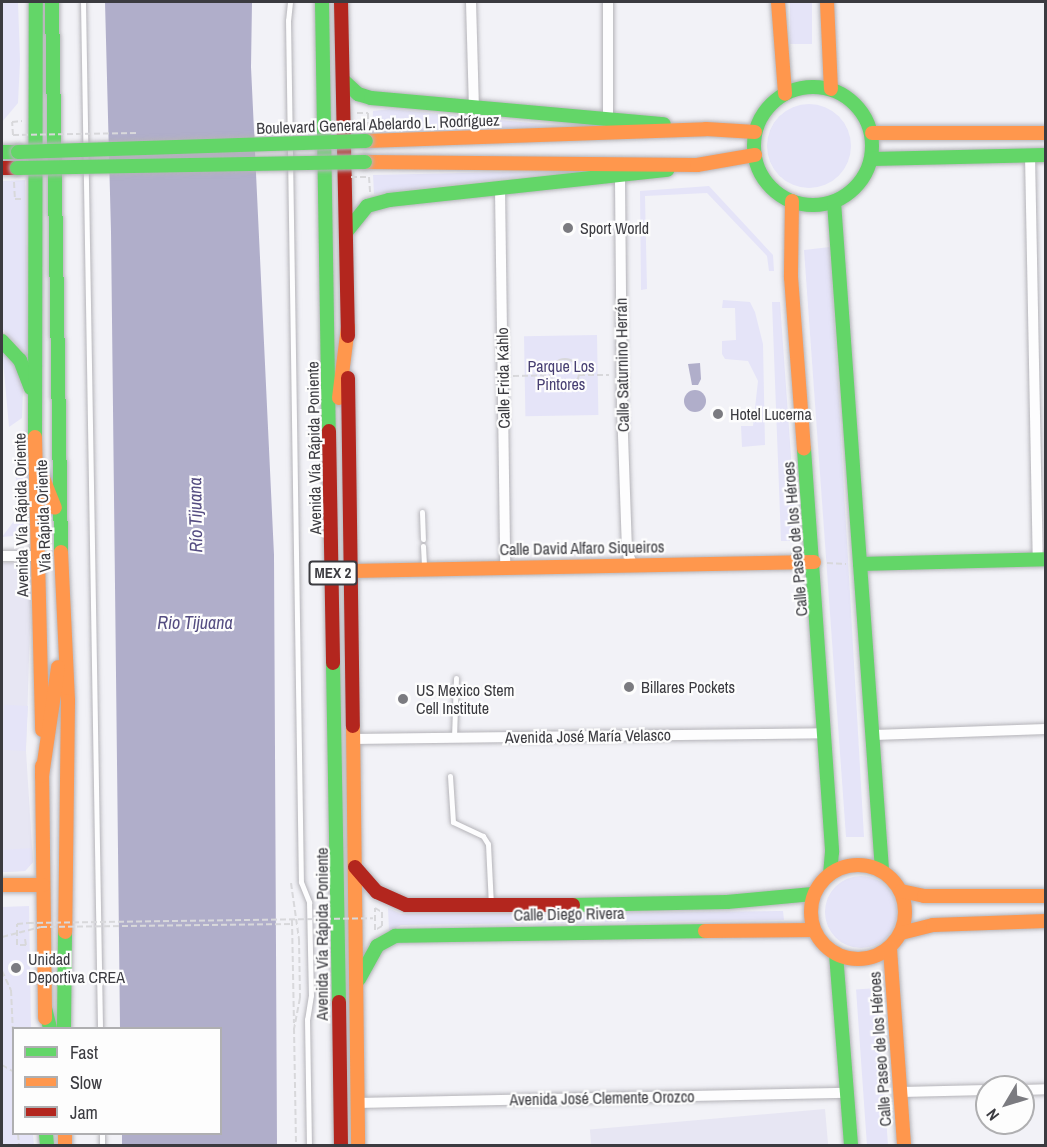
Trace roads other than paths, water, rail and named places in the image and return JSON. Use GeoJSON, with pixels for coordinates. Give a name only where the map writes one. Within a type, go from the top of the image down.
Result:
{"type":"FeatureCollection","features":[{"type":"Feature","properties":{"kind":"main road","name":"Avenida Vía Rápida Oriente"},"geometry":{"type":"LineString","coordinates":[[34,2],[36,24],[34,396],[39,556],[45,1027]]}},
{"type":"Feature","properties":{"kind":"main road","name":"Vía Rápida Oriente"},"geometry":{"type":"LineString","coordinates":[[52,2],[59,519],[68,712],[64,1027]]}},
{"type":"Feature","properties":{"kind":"main road","name":"Avenida Vía Rápida Poniente"},"geometry":{"type":"LineString","coordinates":[[322,2],[341,1146]]}},
{"type":"Feature","properties":{"kind":"main road","name":"Avenida Vía Rápida Poniente"},"geometry":{"type":"LineString","coordinates":[[341,2],[348,327],[358,1146]]}},
{"type":"Feature","properties":{"kind":"main road"},"geometry":{"type":"LineString","coordinates":[[778,2],[785,94]]}},
{"type":"Feature","properties":{"kind":"main road"},"geometry":{"type":"LineString","coordinates":[[827,2],[831,89]]}},
{"type":"Feature","properties":{"kind":"main road"},"geometry":{"type":"LineString","coordinates":[[344,80],[358,94],[371,98],[608,118],[706,129]]}},
{"type":"Feature","properties":{"kind":"main road"},"geometry":{"type":"LineString","coordinates":[[807,87],[831,89],[857,106],[872,134],[872,159],[858,185],[834,202],[806,205],[792,201],[767,183],[754,155],[755,132],[766,110],[785,94],[807,87]]}},
{"type":"Feature","properties":{"kind":"main road","name":"Boulevard General Abelardo L. Rodríguez"},"geometry":{"type":"LineString","coordinates":[[2,152],[367,135],[706,129],[755,132]]}},
{"type":"Feature","properties":{"kind":"main road"},"geometry":{"type":"LineString","coordinates":[[872,134],[1046,133]]}},
{"type":"Feature","properties":{"kind":"main road"},"geometry":{"type":"LineString","coordinates":[[345,234],[367,206],[500,189],[620,178],[754,155]]}},
{"type":"Feature","properties":{"kind":"main road"},"geometry":{"type":"LineString","coordinates":[[872,159],[1046,155]]}},
{"type":"Feature","properties":{"kind":"main road"},"geometry":{"type":"LineString","coordinates":[[2,168],[15,174],[365,162],[697,165]]}},
{"type":"Feature","properties":{"kind":"main road","name":"Calle Paseo de los Héroes"},"geometry":{"type":"LineString","coordinates":[[792,201],[791,277],[814,562],[832,852],[830,874]]}},
{"type":"Feature","properties":{"kind":"main road"},"geometry":{"type":"LineString","coordinates":[[834,202],[882,870],[901,891],[905,912],[901,933],[890,949],[862,960],[836,954],[814,930],[813,894],[830,874],[855,866],[882,870]]}},
{"type":"Feature","properties":{"kind":"main road"},"geometry":{"type":"LineString","coordinates":[[330,463],[348,327]]}},
{"type":"Feature","properties":{"kind":"main road"},"geometry":{"type":"LineString","coordinates":[[2,341],[20,360],[34,396]]}},
{"type":"Feature","properties":{"kind":"main road"},"geometry":{"type":"LineString","coordinates":[[37,463],[59,519]]}},
{"type":"Feature","properties":{"kind":"main road"},"geometry":{"type":"LineString","coordinates":[[860,564],[1042,559]]}},
{"type":"Feature","properties":{"kind":"main road","name":"Calle David Alfaro Siqueiros"},"geometry":{"type":"LineString","coordinates":[[351,571],[627,560],[814,562]]}},
{"type":"Feature","properties":{"kind":"main road"},"geometry":{"type":"LineString","coordinates":[[42,776],[65,626]]}},
{"type":"Feature","properties":{"kind":"main road","name":"Calle Diego Rivera"},"geometry":{"type":"LineString","coordinates":[[355,867],[377,892],[406,905],[433,908],[727,902],[813,894]]}},
{"type":"Feature","properties":{"kind":"main road"},"geometry":{"type":"LineString","coordinates":[[2,885],[43,885]]}},
{"type":"Feature","properties":{"kind":"main road"},"geometry":{"type":"LineString","coordinates":[[901,891],[924,896],[1046,896]]}},
{"type":"Feature","properties":{"kind":"main road"},"geometry":{"type":"LineString","coordinates":[[901,933],[933,925],[1046,921]]}},
{"type":"Feature","properties":{"kind":"main road","name":"Calle Diego Rivera"},"geometry":{"type":"LineString","coordinates":[[355,990],[366,962],[377,946],[395,936],[814,930]]}},
{"type":"Feature","properties":{"kind":"main road","name":"Calle Paseo de los Héroes"},"geometry":{"type":"LineString","coordinates":[[890,949],[904,1146]]}},
{"type":"Feature","properties":{"kind":"main road"},"geometry":{"type":"LineString","coordinates":[[836,954],[851,1146]]}},
{"type":"Feature","properties":{"kind":"main road"},"geometry":{"type":"LineString","coordinates":[[45,1008],[50,1027]]}},
{"type":"Feature","properties":{"kind":"street"},"geometry":{"type":"LineString","coordinates":[[471,2],[474,108]]}},
{"type":"Feature","properties":{"kind":"street"},"geometry":{"type":"LineString","coordinates":[[608,2],[608,118]]}},
{"type":"Feature","properties":{"kind":"street"},"geometry":{"type":"LineString","coordinates":[[1030,155],[1042,559]]}},
{"type":"Feature","properties":{"kind":"street","name":"Calle Saturnino Herrán"},"geometry":{"type":"LineString","coordinates":[[620,178],[621,375],[627,560]]}},
{"type":"Feature","properties":{"kind":"street","name":"Calle Frida Kahlo"},"geometry":{"type":"LineString","coordinates":[[500,189],[505,566]]}},
{"type":"Feature","properties":{"kind":"street"},"geometry":{"type":"LineString","coordinates":[[2,556],[39,556]]}},
{"type":"Feature","properties":{"kind":"street"},"geometry":{"type":"LineString","coordinates":[[874,735],[1046,729]]}},
{"type":"Feature","properties":{"kind":"street","name":"Avenida José María Velasco"},"geometry":{"type":"LineString","coordinates":[[352,739],[825,733]]}},
{"type":"Feature","properties":{"kind":"street"},"geometry":{"type":"LineString","coordinates":[[901,1092],[975,1090]]}},
{"type":"Feature","properties":{"kind":"street","name":"Avenida José Clemente Orozco"},"geometry":{"type":"LineString","coordinates":[[357,1103],[847,1093]]}},
{"type":"Feature","properties":{"kind":"lane"},"geometry":{"type":"LineString","coordinates":[[83,2],[100,1027]]}},
{"type":"Feature","properties":{"kind":"lane"},"geometry":{"type":"LineString","coordinates":[[290,2],[288,20],[301,882],[309,902],[310,995],[307,1020],[309,1146]]}},
{"type":"Feature","properties":{"kind":"lane"},"geometry":{"type":"LineString","coordinates":[[422,512],[424,568]]}},
{"type":"Feature","properties":{"kind":"lane"},"geometry":{"type":"LineString","coordinates":[[454,738],[456,678]]}},
{"type":"Feature","properties":{"kind":"lane"},"geometry":{"type":"LineString","coordinates":[[450,776],[453,822],[483,836],[488,844],[491,906]]}},
{"type":"Feature","properties":{"kind":"water","name":"Rio Tijuana"},"geometry":{"type":"Polygon","coordinates":[[[105,2],[252,2],[251,67],[274,555],[277,1145],[122,1145],[122,1135],[222,1135],[222,1027],[120,1027],[111,232],[105,2]]]}},
{"type":"Feature","properties":{"kind":"water"},"geometry":{"type":"Polygon","coordinates":[[[700,363],[701,379],[698,385],[692,385],[688,364],[700,363]]]}},
{"type":"Feature","properties":{"kind":"water"},"geometry":{"type":"Polygon","coordinates":[[[695,390],[703,393],[706,401],[703,409],[695,412],[687,409],[684,401],[687,393],[695,390]]]}},
{"type":"Feature","properties":{"kind":"place","name":"Sport World"},"geometry":{"type":"Point","coordinates":[568,228]}},
{"type":"Feature","properties":{"kind":"place","name":"Hotel Lucerna"},"geometry":{"type":"Point","coordinates":[718,414]}},
{"type":"Feature","properties":{"kind":"place","name":"Billares Pockets"},"geometry":{"type":"Point","coordinates":[629,687]}},
{"type":"Feature","properties":{"kind":"place","name":"US Mexico Stem Cell Institute"},"geometry":{"type":"Point","coordinates":[403,699]}},
{"type":"Feature","properties":{"kind":"place","name":"Unidad Deportiva CREA"},"geometry":{"type":"Point","coordinates":[16,968]}},
{"type":"Feature","properties":{"kind":"park label","name":"Parque Los Pintores"},"geometry":{"type":"Point","coordinates":[561,375]}},
{"type":"Feature","properties":{"kind":"water label","name":"Río Tijuana"},"geometry":{"type":"Point","coordinates":[196,515]}}]}
